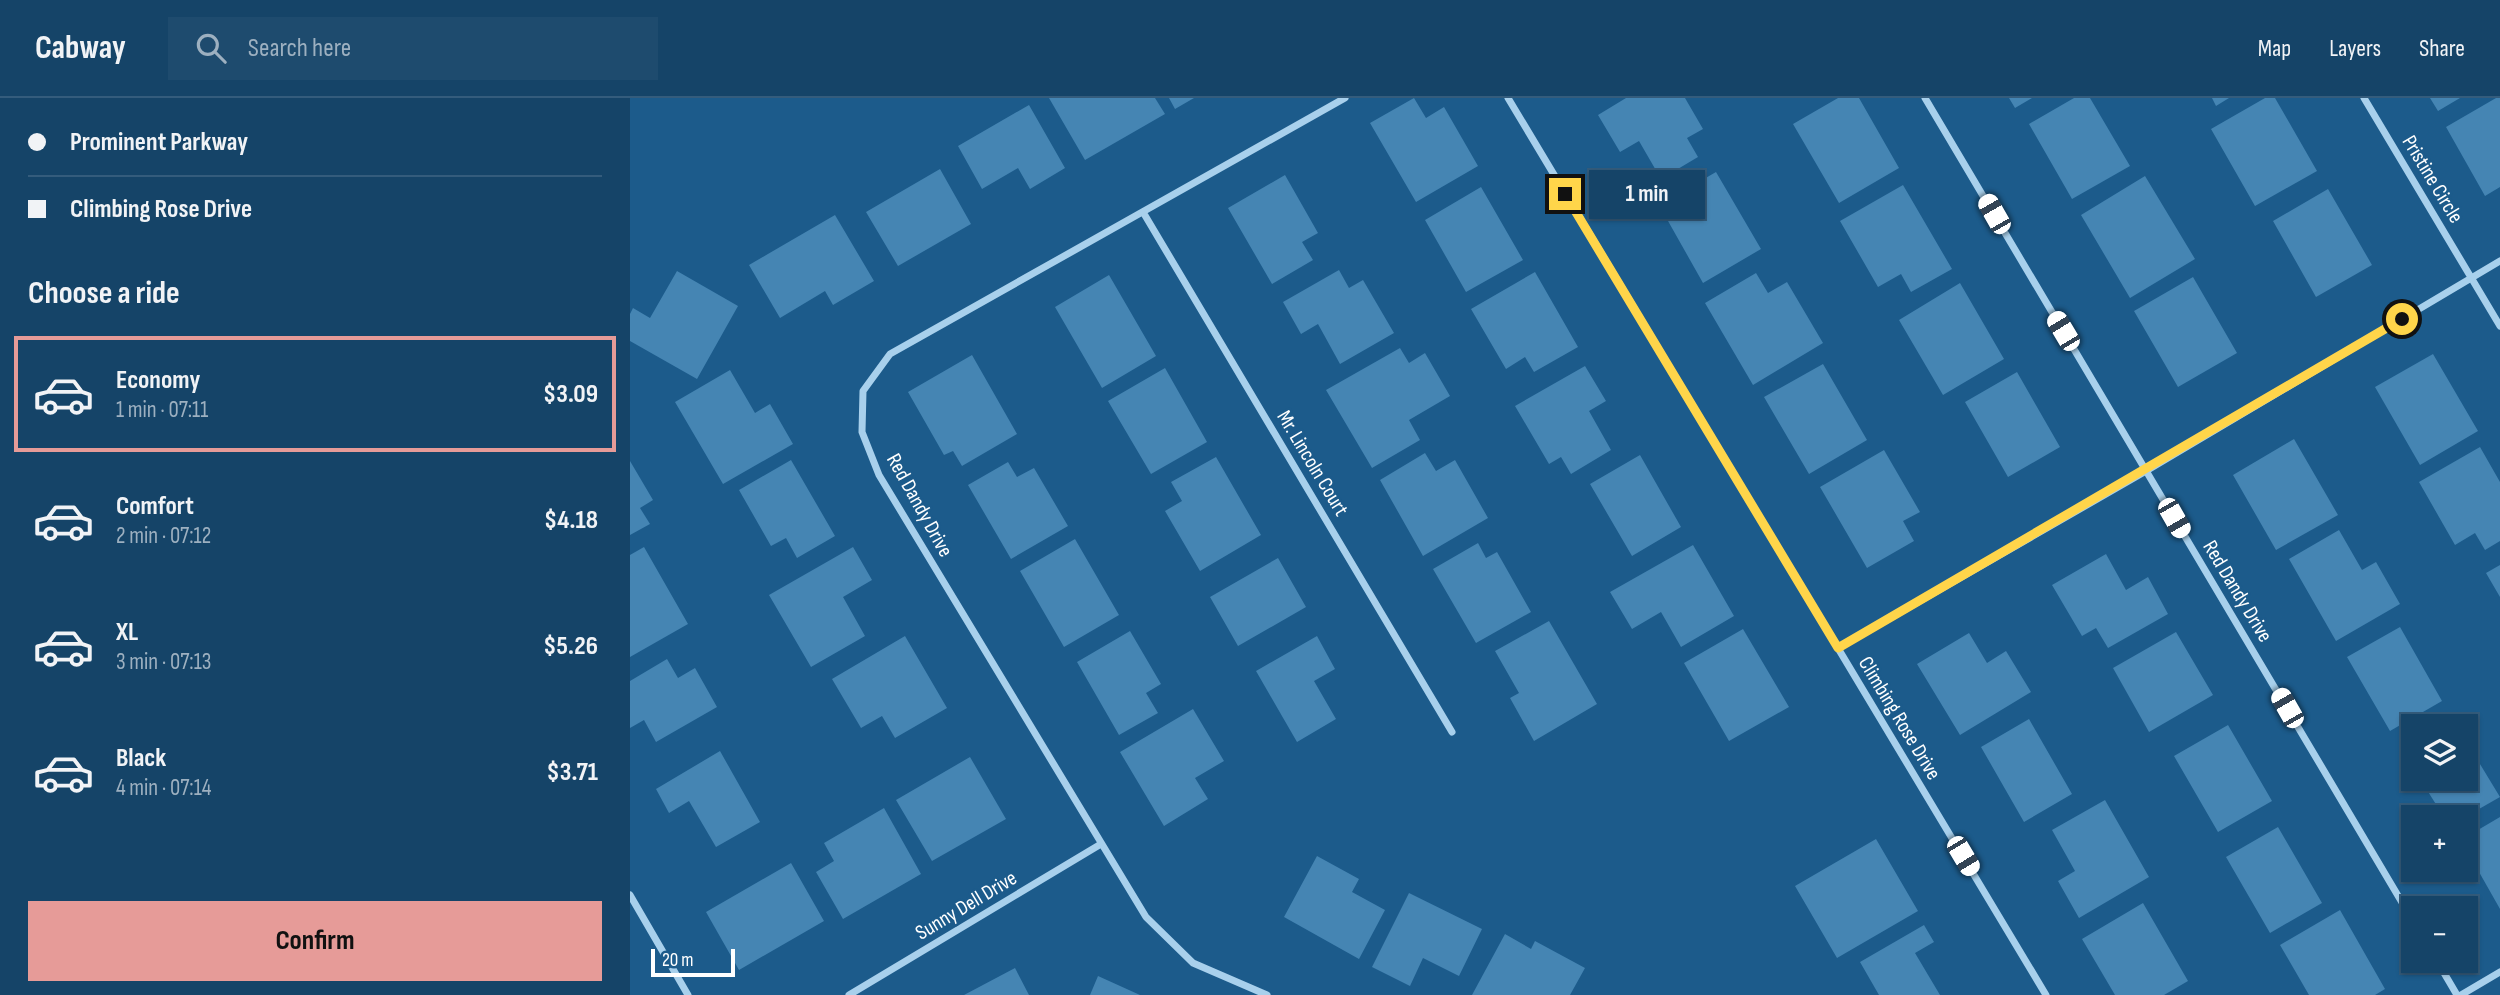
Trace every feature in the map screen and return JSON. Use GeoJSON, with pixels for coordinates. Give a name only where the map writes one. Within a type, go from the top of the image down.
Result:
{"type":"FeatureCollection","features":[{"type":"Feature","properties":{"kind":"street","name":"Red Dandy Drive"},"geometry":{"type":"LineString","coordinates":[[1267,995],[1193,963],[1146,917],[879,475],[862,432],[863,390],[891,354],[1345,98]]}},
{"type":"Feature","properties":{"kind":"street","name":"Climbing Rose Drive"},"geometry":{"type":"LineString","coordinates":[[1508,98],[2046,995]]}},
{"type":"Feature","properties":{"kind":"street","name":"Red Dandy Drive"},"geometry":{"type":"LineString","coordinates":[[1925,98],[2401,901]]}},
{"type":"Feature","properties":{"kind":"street","name":"Pristine Circle"},"geometry":{"type":"LineString","coordinates":[[2364,98],[2500,326]]}},
{"type":"Feature","properties":{"kind":"street","name":"Mr. Lincoln Court"},"geometry":{"type":"LineString","coordinates":[[1143,212],[1452,732]]}},
{"type":"Feature","properties":{"kind":"street"},"geometry":{"type":"LineString","coordinates":[[1838,648],[2146,471],[2500,261]]}},
{"type":"Feature","properties":{"kind":"street","name":"Sunny Dell Drive"},"geometry":{"type":"LineString","coordinates":[[849,995],[1101,844]]}},
{"type":"Feature","properties":{"kind":"street"},"geometry":{"type":"LineString","coordinates":[[630,895],[688,995]]}},
{"type":"Feature","properties":{"kind":"street"},"geometry":{"type":"LineString","coordinates":[[2445,973],[2459,995],[2500,972]]}},
{"type":"Feature","properties":{"kind":"building"},"geometry":{"type":"Polygon","coordinates":[[[1049,98],[1155,98],[1165,114],[1085,160],[1049,98]]]}},
{"type":"Feature","properties":{"kind":"building"},"geometry":{"type":"Polygon","coordinates":[[[1169,98],[1194,98],[1175,109],[1169,98]]]}},
{"type":"Feature","properties":{"kind":"building"},"geometry":{"type":"Polygon","coordinates":[[[1414,98],[1426,118],[1444,107],[1478,166],[1416,202],[1370,123],[1414,98]]]}},
{"type":"Feature","properties":{"kind":"building"},"geometry":{"type":"Polygon","coordinates":[[[1626,98],[1685,98],[1703,129],[1687,138],[1698,157],[1661,179],[1639,141],[1620,152],[1598,115],[1626,98]]]}},
{"type":"Feature","properties":{"kind":"building"},"geometry":{"type":"Polygon","coordinates":[[[1838,98],[1859,98],[1899,168],[1839,203],[1793,124],[1838,98]]]}},
{"type":"Feature","properties":{"kind":"building"},"geometry":{"type":"Polygon","coordinates":[[[2009,98],[2032,98],[2015,108],[2009,98]]]}},
{"type":"Feature","properties":{"kind":"building"},"geometry":{"type":"Polygon","coordinates":[[[2074,98],[2090,98],[2130,166],[2072,199],[2029,124],[2074,98]]]}},
{"type":"Feature","properties":{"kind":"building"},"geometry":{"type":"Polygon","coordinates":[[[2212,98],[2229,98],[2216,106],[2212,98]]]}},
{"type":"Feature","properties":{"kind":"building"},"geometry":{"type":"Polygon","coordinates":[[[2265,98],[2275,98],[2317,171],[2255,206],[2211,129],[2265,98]]]}},
{"type":"Feature","properties":{"kind":"building"},"geometry":{"type":"Polygon","coordinates":[[[2430,98],[2460,98],[2438,111],[2430,98]]]}},
{"type":"Feature","properties":{"kind":"building"},"geometry":{"type":"Polygon","coordinates":[[[2500,98],[2500,187],[2485,196],[2446,127],[2500,98]]]}},
{"type":"Feature","properties":{"kind":"building"},"geometry":{"type":"Polygon","coordinates":[[[1029,105],[1065,168],[1030,189],[1018,168],[982,189],[958,146],[1029,105]]]}},
{"type":"Feature","properties":{"kind":"building"},"geometry":{"type":"Polygon","coordinates":[[[940,169],[971,224],[898,266],[866,212],[940,169]]]}},
{"type":"Feature","properties":{"kind":"building"},"geometry":{"type":"Polygon","coordinates":[[[1716,172],[1761,249],[1703,283],[1659,205],[1716,172]]]}},
{"type":"Feature","properties":{"kind":"building"},"geometry":{"type":"Polygon","coordinates":[[[1285,175],[1318,233],[1302,242],[1313,260],[1272,284],[1228,208],[1285,175]]]}},
{"type":"Feature","properties":{"kind":"building"},"geometry":{"type":"Polygon","coordinates":[[[2145,176],[2195,259],[2130,298],[2081,215],[2145,176]]]}},
{"type":"Feature","properties":{"kind":"building"},"geometry":{"type":"Polygon","coordinates":[[[1903,185],[1952,269],[1911,292],[1901,274],[1878,287],[1840,221],[1903,185]]]}},
{"type":"Feature","properties":{"kind":"building"},"geometry":{"type":"Polygon","coordinates":[[[1481,187],[1523,260],[1466,292],[1425,220],[1481,187]]]}},
{"type":"Feature","properties":{"kind":"building"},"geometry":{"type":"Polygon","coordinates":[[[2328,189],[2372,265],[2316,297],[2273,221],[2328,189]]]}},
{"type":"Feature","properties":{"kind":"building"},"geometry":{"type":"Polygon","coordinates":[[[835,215],[874,281],[833,305],[825,291],[780,318],[749,265],[835,215]]]}},
{"type":"Feature","properties":{"kind":"building"},"geometry":{"type":"Polygon","coordinates":[[[1339,270],[1349,288],[1363,280],[1394,333],[1340,364],[1318,324],[1301,334],[1283,302],[1339,270]]]}},
{"type":"Feature","properties":{"kind":"building"},"geometry":{"type":"Polygon","coordinates":[[[677,271],[738,306],[697,379],[630,341],[630,314],[633,308],[650,318],[677,271]]]}},
{"type":"Feature","properties":{"kind":"building"},"geometry":{"type":"Polygon","coordinates":[[[1535,272],[1578,347],[1534,372],[1525,357],[1506,369],[1471,309],[1535,272]]]}},
{"type":"Feature","properties":{"kind":"building"},"geometry":{"type":"Polygon","coordinates":[[[1756,273],[1768,293],[1787,282],[1823,343],[1753,385],[1705,303],[1756,273]]]}},
{"type":"Feature","properties":{"kind":"building"},"geometry":{"type":"Polygon","coordinates":[[[1109,275],[1156,356],[1102,388],[1055,307],[1109,275]]]}},
{"type":"Feature","properties":{"kind":"building"},"geometry":{"type":"Polygon","coordinates":[[[2193,277],[2237,353],[2178,387],[2134,311],[2193,277]]]}},
{"type":"Feature","properties":{"kind":"building"},"geometry":{"type":"Polygon","coordinates":[[[1960,283],[2004,359],[1943,395],[1899,320],[1960,283]]]}},
{"type":"Feature","properties":{"kind":"building"},"geometry":{"type":"Polygon","coordinates":[[[1400,348],[1409,363],[1425,353],[1450,396],[1409,420],[1420,440],[1372,468],[1326,390],[1400,348]]]}},
{"type":"Feature","properties":{"kind":"building"},"geometry":{"type":"Polygon","coordinates":[[[2433,354],[2478,431],[2420,465],[2375,387],[2433,354]]]}},
{"type":"Feature","properties":{"kind":"building"},"geometry":{"type":"Polygon","coordinates":[[[972,355],[1017,434],[962,466],[953,451],[944,455],[908,392],[972,355]]]}},
{"type":"Feature","properties":{"kind":"building"},"geometry":{"type":"Polygon","coordinates":[[[1823,364],[1867,440],[1809,474],[1764,397],[1823,364]]]}},
{"type":"Feature","properties":{"kind":"building"},"geometry":{"type":"Polygon","coordinates":[[[1585,366],[1606,401],[1589,411],[1611,450],[1571,474],[1561,457],[1549,464],[1515,406],[1585,366]]]}},
{"type":"Feature","properties":{"kind":"building"},"geometry":{"type":"Polygon","coordinates":[[[1165,368],[1207,442],[1151,474],[1108,401],[1165,368]]]}},
{"type":"Feature","properties":{"kind":"building"},"geometry":{"type":"Polygon","coordinates":[[[730,370],[755,413],[770,404],[793,444],[723,484],[675,402],[730,370]]]}},
{"type":"Feature","properties":{"kind":"building"},"geometry":{"type":"Polygon","coordinates":[[[2017,372],[2060,447],[2008,477],[1965,402],[2017,372]]]}},
{"type":"Feature","properties":{"kind":"building"},"geometry":{"type":"Polygon","coordinates":[[[2294,439],[2338,515],[2276,550],[2233,475],[2294,439]]]}},
{"type":"Feature","properties":{"kind":"building"},"geometry":{"type":"Polygon","coordinates":[[[2480,447],[2500,482],[2500,541],[2485,550],[2475,533],[2455,545],[2419,482],[2480,447]]]}},
{"type":"Feature","properties":{"kind":"building"},"geometry":{"type":"Polygon","coordinates":[[[1884,450],[1920,512],[1903,521],[1914,541],[1867,568],[1820,487],[1884,450]]]}},
{"type":"Feature","properties":{"kind":"building"},"geometry":{"type":"Polygon","coordinates":[[[1425,453],[1436,471],[1455,460],[1488,518],[1423,556],[1380,480],[1425,453]]]}},
{"type":"Feature","properties":{"kind":"building"},"geometry":{"type":"Polygon","coordinates":[[[1640,455],[1681,527],[1632,556],[1590,484],[1640,455]]]}},
{"type":"Feature","properties":{"kind":"building"},"geometry":{"type":"Polygon","coordinates":[[[1216,457],[1261,535],[1200,571],[1165,511],[1182,501],[1171,482],[1216,457]]]}},
{"type":"Feature","properties":{"kind":"building"},"geometry":{"type":"Polygon","coordinates":[[[791,460],[835,536],[797,558],[786,538],[771,546],[739,490],[791,460]]]}},
{"type":"Feature","properties":{"kind":"building"},"geometry":{"type":"Polygon","coordinates":[[[630,461],[653,500],[640,508],[650,524],[630,535],[630,461]]]}},
{"type":"Feature","properties":{"kind":"building"},"geometry":{"type":"Polygon","coordinates":[[[1008,462],[1017,477],[1034,468],[1068,526],[1011,559],[968,485],[1008,462]]]}},
{"type":"Feature","properties":{"kind":"building"},"geometry":{"type":"Polygon","coordinates":[[[2339,530],[2362,570],[2376,562],[2400,604],[2336,641],[2289,559],[2339,530]]]}},
{"type":"Feature","properties":{"kind":"building"},"geometry":{"type":"Polygon","coordinates":[[[1075,539],[1119,615],[1064,647],[1020,571],[1075,539]]]}},
{"type":"Feature","properties":{"kind":"building"},"geometry":{"type":"Polygon","coordinates":[[[1478,543],[1486,558],[1497,552],[1531,612],[1476,643],[1433,569],[1478,543]]]}},
{"type":"Feature","properties":{"kind":"building"},"geometry":{"type":"Polygon","coordinates":[[[1693,545],[1734,616],[1681,647],[1661,612],[1632,629],[1610,592],[1693,545]]]}},
{"type":"Feature","properties":{"kind":"building"},"geometry":{"type":"Polygon","coordinates":[[[644,547],[688,624],[630,657],[630,555],[644,547]]]}},
{"type":"Feature","properties":{"kind":"building"},"geometry":{"type":"Polygon","coordinates":[[[853,547],[872,580],[843,597],[865,636],[811,667],[769,595],[853,547]]]}},
{"type":"Feature","properties":{"kind":"building"},"geometry":{"type":"Polygon","coordinates":[[[2106,554],[2126,590],[2148,577],[2168,614],[2108,648],[2096,628],[2082,636],[2052,585],[2106,554]]]}},
{"type":"Feature","properties":{"kind":"building"},"geometry":{"type":"Polygon","coordinates":[[[1278,558],[1306,607],[1238,646],[1210,597],[1278,558]]]}},
{"type":"Feature","properties":{"kind":"building"},"geometry":{"type":"Polygon","coordinates":[[[2500,565],[2500,597],[2486,573],[2500,565]]]}},
{"type":"Feature","properties":{"kind":"building"},"geometry":{"type":"Polygon","coordinates":[[[1549,621],[1597,704],[1534,741],[1510,698],[1519,693],[1495,651],[1549,621]]]}},
{"type":"Feature","properties":{"kind":"building"},"geometry":{"type":"Polygon","coordinates":[[[2400,627],[2442,701],[2419,714],[2401,714],[2401,725],[2390,731],[2347,657],[2400,627]]]}},
{"type":"Feature","properties":{"kind":"building"},"geometry":{"type":"Polygon","coordinates":[[[1743,629],[1789,707],[1729,741],[1684,663],[1743,629]]]}},
{"type":"Feature","properties":{"kind":"building"},"geometry":{"type":"Polygon","coordinates":[[[1130,631],[1161,684],[1146,693],[1158,713],[1119,735],[1077,662],[1130,631]]]}},
{"type":"Feature","properties":{"kind":"building"},"geometry":{"type":"Polygon","coordinates":[[[2176,632],[2213,695],[2149,732],[2113,668],[2176,632]]]}},
{"type":"Feature","properties":{"kind":"building"},"geometry":{"type":"Polygon","coordinates":[[[1969,633],[1987,663],[2006,651],[2031,692],[1960,735],[1917,664],[1969,633]]]}},
{"type":"Feature","properties":{"kind":"building"},"geometry":{"type":"Polygon","coordinates":[[[905,636],[947,708],[895,738],[882,716],[861,728],[832,679],[905,636]]]}},
{"type":"Feature","properties":{"kind":"building"},"geometry":{"type":"Polygon","coordinates":[[[1317,636],[1335,669],[1314,681],[1336,719],[1297,742],[1256,671],[1317,636]]]}},
{"type":"Feature","properties":{"kind":"building"},"geometry":{"type":"Polygon","coordinates":[[[667,659],[678,678],[695,668],[717,707],[656,742],[644,720],[630,728],[630,681],[667,659]]]}},
{"type":"Feature","properties":{"kind":"building"},"geometry":{"type":"Polygon","coordinates":[[[1193,709],[1224,761],[1195,778],[1208,799],[1164,826],[1120,752],[1193,709]]]}},
{"type":"Feature","properties":{"kind":"building"},"geometry":{"type":"Polygon","coordinates":[[[2029,719],[2072,794],[2024,822],[1981,747],[2029,719]]]}},
{"type":"Feature","properties":{"kind":"building"},"geometry":{"type":"Polygon","coordinates":[[[2228,725],[2272,801],[2218,832],[2174,756],[2228,725]]]}},
{"type":"Feature","properties":{"kind":"building"},"geometry":{"type":"Polygon","coordinates":[[[720,751],[760,822],[716,847],[689,801],[669,813],[656,789],[720,751]]]}},
{"type":"Feature","properties":{"kind":"building"},"geometry":{"type":"Polygon","coordinates":[[[970,757],[1006,819],[932,861],[896,800],[970,757]]]}},
{"type":"Feature","properties":{"kind":"building"},"geometry":{"type":"Polygon","coordinates":[[[2478,761],[2500,797],[2478,810],[2478,805],[2436,805],[2428,791],[2478,791],[2478,761]]]}},
{"type":"Feature","properties":{"kind":"building"},"geometry":{"type":"Polygon","coordinates":[[[2105,800],[2149,877],[2079,918],[2058,881],[2075,871],[2052,830],[2105,800]]]}},
{"type":"Feature","properties":{"kind":"building"},"geometry":{"type":"Polygon","coordinates":[[[884,808],[921,874],[843,919],[816,872],[834,861],[824,843],[884,808]]]}},
{"type":"Feature","properties":{"kind":"building"},"geometry":{"type":"Polygon","coordinates":[[[2500,817],[2500,909],[2478,870],[2478,830],[2500,817]]]}},
{"type":"Feature","properties":{"kind":"building"},"geometry":{"type":"Polygon","coordinates":[[[2278,827],[2322,903],[2270,933],[2226,857],[2278,827]]]}},
{"type":"Feature","properties":{"kind":"building"},"geometry":{"type":"Polygon","coordinates":[[[1876,839],[1918,911],[1837,958],[1795,886],[1876,839]]]}},
{"type":"Feature","properties":{"kind":"building"},"geometry":{"type":"Polygon","coordinates":[[[1317,856],[1359,879],[1352,892],[1385,910],[1359,959],[1284,917],[1317,856]]]}},
{"type":"Feature","properties":{"kind":"building"},"geometry":{"type":"Polygon","coordinates":[[[791,863],[824,921],[739,970],[706,912],[791,863]]]}},
{"type":"Feature","properties":{"kind":"building"},"geometry":{"type":"Polygon","coordinates":[[[1409,893],[1482,929],[1459,976],[1423,958],[1410,986],[1372,967],[1409,893]]]}},
{"type":"Feature","properties":{"kind":"building"},"geometry":{"type":"Polygon","coordinates":[[[2143,903],[2188,981],[2164,995],[2115,995],[2082,939],[2143,903]]]}},
{"type":"Feature","properties":{"kind":"building"},"geometry":{"type":"Polygon","coordinates":[[[2340,910],[2385,989],[2375,995],[2309,995],[2280,945],[2340,910]]]}},
{"type":"Feature","properties":{"kind":"building"},"geometry":{"type":"Polygon","coordinates":[[[1924,925],[1934,942],[1915,953],[1940,995],[1879,995],[1860,962],[1924,925]]]}},
{"type":"Feature","properties":{"kind":"building"},"geometry":{"type":"Polygon","coordinates":[[[1505,934],[1531,949],[1535,941],[1585,968],[1570,995],[1472,995],[1505,934]]]}},
{"type":"Feature","properties":{"kind":"building"},"geometry":{"type":"Polygon","coordinates":[[[1015,968],[1029,995],[964,995],[1015,968]]]}},
{"type":"Feature","properties":{"kind":"building"},"geometry":{"type":"Polygon","coordinates":[[[1098,976],[1140,995],[1090,995],[1098,976]]]}},
{"type":"Feature","properties":{"kind":"route"},"geometry":{"type":"LineString","coordinates":[[1565,194],[1838,648],[2146,471],[2402,319]]}}]}
